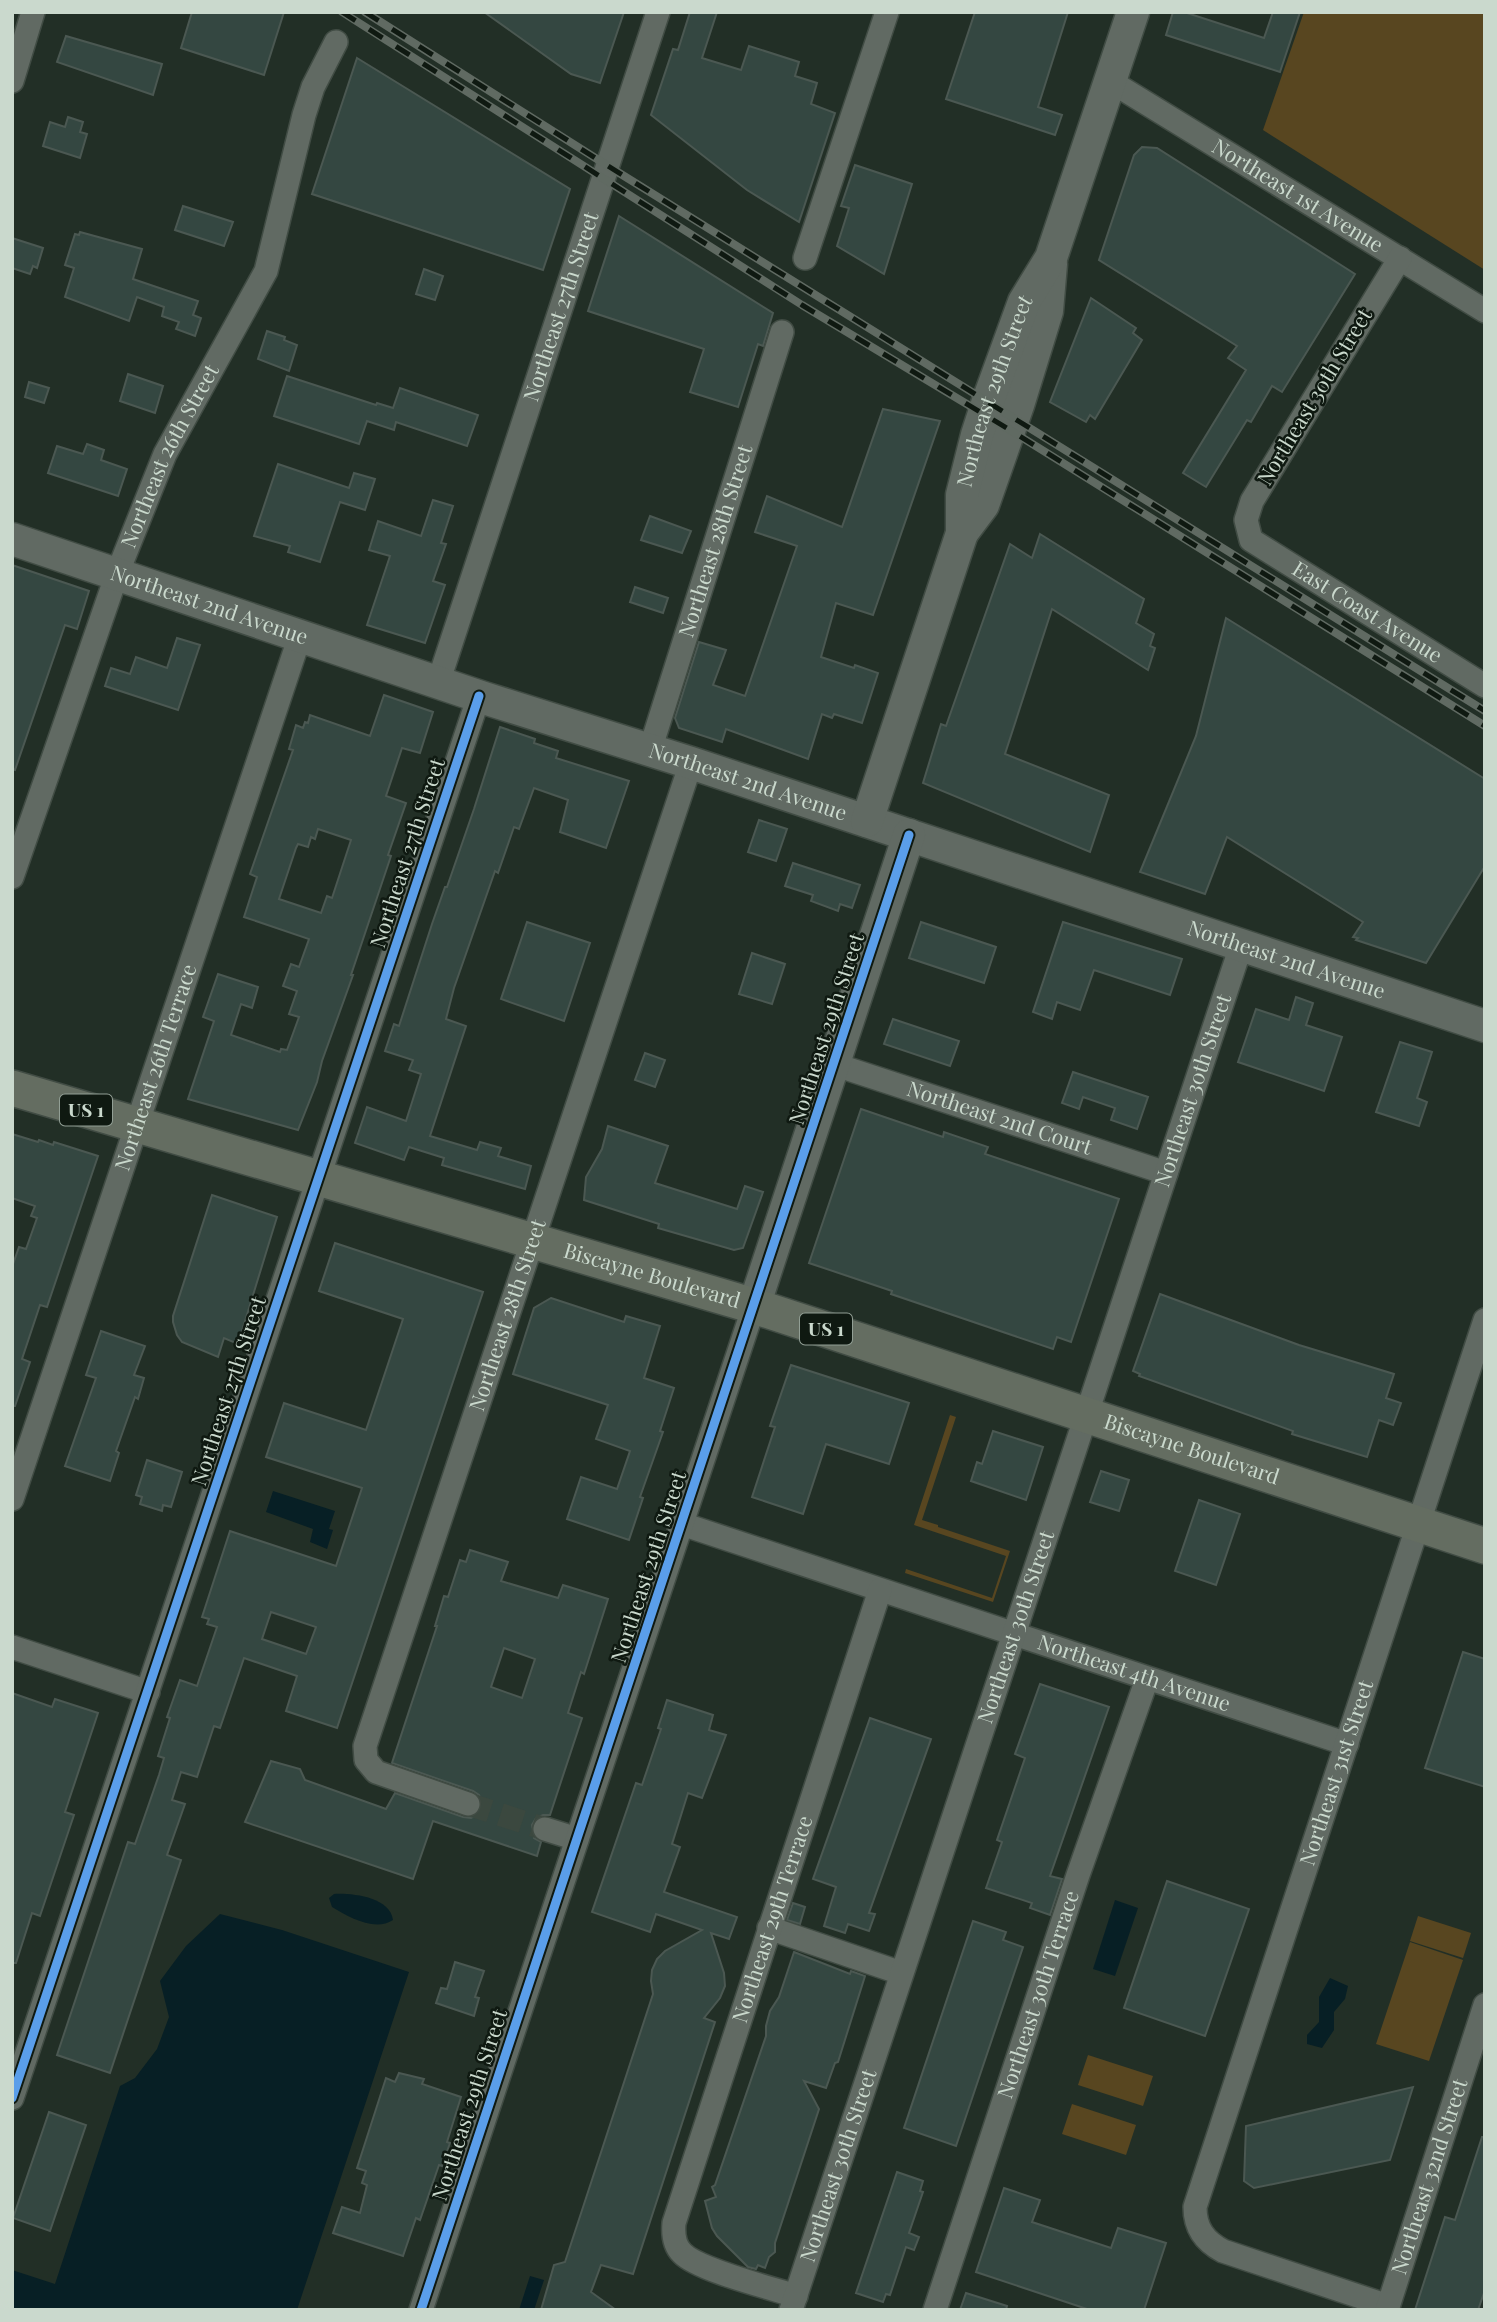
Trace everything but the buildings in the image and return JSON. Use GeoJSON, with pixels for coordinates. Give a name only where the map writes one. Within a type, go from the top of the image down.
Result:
{"type":"FeatureCollection","features":[{"type":"Feature","properties":{"kind":"main road","name":"Northeast 29th Street"},"geometry":{"type":"LineString","coordinates":[[867,821],[962,533],[983,505],[1018,405],[1047,311],[1051,258],[1133,12]]}},
{"type":"Feature","properties":{"kind":"main road","name":"Northeast 2nd Avenue"},"geometry":{"type":"LineString","coordinates":[[12,539],[479,696],[691,763],[1485,1026]]}},
{"type":"Feature","properties":{"kind":"main road","name":"Northeast 29th Street"},"geometry":{"type":"LineString","coordinates":[[754,1306],[909,835]]}},
{"type":"Feature","properties":{"kind":"main road","name":"Biscayne Boulevard"},"geometry":{"type":"LineString","coordinates":[[12,1088],[754,1306],[1485,1546]]}},
{"type":"Feature","properties":{"kind":"street"},"geometry":{"type":"LineString","coordinates":[[12,81],[33,12]]}},
{"type":"Feature","properties":{"kind":"street","name":"Northeast 27th Street"},"geometry":{"type":"LineString","coordinates":[[438,682],[657,12]]}},
{"type":"Feature","properties":{"kind":"street"},"geometry":{"type":"LineString","coordinates":[[805,258],[887,12]]}},
{"type":"Feature","properties":{"kind":"street","name":"Northeast 26th Street"},"geometry":{"type":"LineString","coordinates":[[12,877],[117,574],[165,454],[266,271],[307,105],[317,76],[336,41]]}},
{"type":"Feature","properties":{"kind":"street","name":"Northeast 1st Avenue"},"geometry":{"type":"LineString","coordinates":[[1110,81],[1485,311]]}},
{"type":"Feature","properties":{"kind":"street","name":"Northeast 30th Street"},"geometry":{"type":"LineString","coordinates":[[1251,540],[1246,520],[1252,501],[1400,258]]}},
{"type":"Feature","properties":{"kind":"street","name":"Northeast 28th Street"},"geometry":{"type":"LineString","coordinates":[[650,750],[782,332]]}},
{"type":"Feature","properties":{"kind":"street","name":"East Coast Avenue"},"geometry":{"type":"LineString","coordinates":[[1251,540],[1485,686]]}},
{"type":"Feature","properties":{"kind":"street","name":"Northeast 26th Terrace"},"geometry":{"type":"LineString","coordinates":[[12,1499],[300,636]]}},
{"type":"Feature","properties":{"kind":"street","name":"Northeast 27th Street"},"geometry":{"type":"LineString","coordinates":[[12,2098],[479,696]]}},
{"type":"Feature","properties":{"kind":"street","name":"Northeast 28th Street"},"geometry":{"type":"LineString","coordinates":[[468,1804],[376,1772],[366,1760],[365,1746],[691,763]]}},
{"type":"Feature","properties":{"kind":"street","name":"Northeast 30th Street"},"geometry":{"type":"LineString","coordinates":[[794,2303],[1241,946]]}},
{"type":"Feature","properties":{"kind":"street","name":"Northeast 2nd Court"},"geometry":{"type":"LineString","coordinates":[[833,1064],[1166,1173]]}},
{"type":"Feature","properties":{"kind":"street","name":"Northeast 29th Street"},"geometry":{"type":"LineString","coordinates":[[421,2310],[754,1306]]}},
{"type":"Feature","properties":{"kind":"street","name":"Northeast 31st Street"},"geometry":{"type":"LineString","coordinates":[[1387,2308],[1223,2251],[1210,2243],[1198,2227],[1195,2207],[1485,1320]]}},
{"type":"Feature","properties":{"kind":"street","name":"Northeast 4th Avenue"},"geometry":{"type":"LineString","coordinates":[[682,1524],[1347,1744]]}},
{"type":"Feature","properties":{"kind":"street","name":"Northeast 29th Terrace"},"geometry":{"type":"LineString","coordinates":[[794,2303],[699,2265],[677,2247],[673,2231],[676,2212],[880,1590]]}},
{"type":"Feature","properties":{"kind":"street"},"geometry":{"type":"LineString","coordinates":[[12,1647],[148,1692]]}},
{"type":"Feature","properties":{"kind":"street","name":"Northeast 30th Terrace"},"geometry":{"type":"LineString","coordinates":[[935,2310],[1078,1875],[1147,1679]]}},
{"type":"Feature","properties":{"kind":"street"},"geometry":{"type":"LineString","coordinates":[[545,1829],[577,1839]]}},
{"type":"Feature","properties":{"kind":"street"},"geometry":{"type":"LineString","coordinates":[[769,1928],[901,1973]]}},
{"type":"Feature","properties":{"kind":"street","name":"Northeast 32nd Street"},"geometry":{"type":"LineString","coordinates":[[1387,2308],[1485,2005]]}},
{"type":"Feature","properties":{"kind":"shaded area"},"geometry":{"type":"Polygon","coordinates":[[[1304,12],[1485,12],[1485,270],[1263,130],[1304,12]]]}},
{"type":"Feature","properties":{"kind":"shaded area"},"geometry":{"type":"Polygon","coordinates":[[[950,1415],[956,1417],[922,1520],[1010,1551],[993,1602],[905,1573],[906,1569],[992,1598],[1006,1556],[914,1525],[950,1415]]]}},
{"type":"Feature","properties":{"kind":"shaded area"},"geometry":{"type":"Polygon","coordinates":[[[1418,1916],[1471,1933],[1463,1958],[1410,1941],[1418,1916]]]}},
{"type":"Feature","properties":{"kind":"shaded area"},"geometry":{"type":"Polygon","coordinates":[[[1410,1942],[1463,1960],[1429,2061],[1376,2044],[1410,1942]]]}},
{"type":"Feature","properties":{"kind":"shaded area"},"geometry":{"type":"Polygon","coordinates":[[[1088,2055],[1153,2076],[1143,2106],[1078,2085],[1088,2055]]]}},
{"type":"Feature","properties":{"kind":"shaded area"},"geometry":{"type":"Polygon","coordinates":[[[1072,2104],[1136,2125],[1126,2155],[1062,2134],[1072,2104]]]}},
{"type":"Feature","properties":{"kind":"water"},"geometry":{"type":"Polygon","coordinates":[[[273,1491],[335,1511],[329,1529],[333,1530],[327,1549],[310,1542],[313,1529],[266,1512],[273,1491]]]}},
{"type":"Feature","properties":{"kind":"water"},"geometry":{"type":"Polygon","coordinates":[[[334,1894],[350,1894],[378,1901],[390,1912],[393,1920],[370,1924],[354,1919],[332,1907],[329,1898],[334,1894]]]}},
{"type":"Feature","properties":{"kind":"water"},"geometry":{"type":"Polygon","coordinates":[[[1115,1900],[1138,1908],[1115,1976],[1093,1969],[1115,1900]]]}},
{"type":"Feature","properties":{"kind":"water"},"geometry":{"type":"Polygon","coordinates":[[[220,1914],[282,1930],[409,1972],[297,2310],[12,2310],[12,2270],[55,2284],[120,2086],[135,2078],[157,2049],[169,2017],[160,1981],[186,1946],[220,1914]]]}},
{"type":"Feature","properties":{"kind":"water"},"geometry":{"type":"Polygon","coordinates":[[[1330,1978],[1348,1986],[1345,1999],[1334,2012],[1334,2030],[1322,2048],[1307,2044],[1307,2035],[1319,2022],[1319,1997],[1330,1978]]]}},
{"type":"Feature","properties":{"kind":"water"},"geometry":{"type":"Polygon","coordinates":[[[530,2276],[544,2280],[534,2310],[519,2310],[530,2276]]]}},
{"type":"Feature","properties":{"kind":"tunnel"},"geometry":{"type":"LineString","coordinates":[[468,1804],[545,1829]]}},
{"type":"Feature","properties":{"kind":"railway"},"geometry":{"type":"LineString","coordinates":[[342,12],[802,305],[1010,430],[1485,726]]}},
{"type":"Feature","properties":{"kind":"railway"},"geometry":{"type":"LineString","coordinates":[[365,12],[1485,711]]}},
{"type":"Feature","properties":{"kind":"cycle path"},"geometry":{"type":"LineString","coordinates":[[12,2098],[479,696]]}},
{"type":"Feature","properties":{"kind":"cycle path"},"geometry":{"type":"LineString","coordinates":[[421,2310],[909,835]]}}]}
